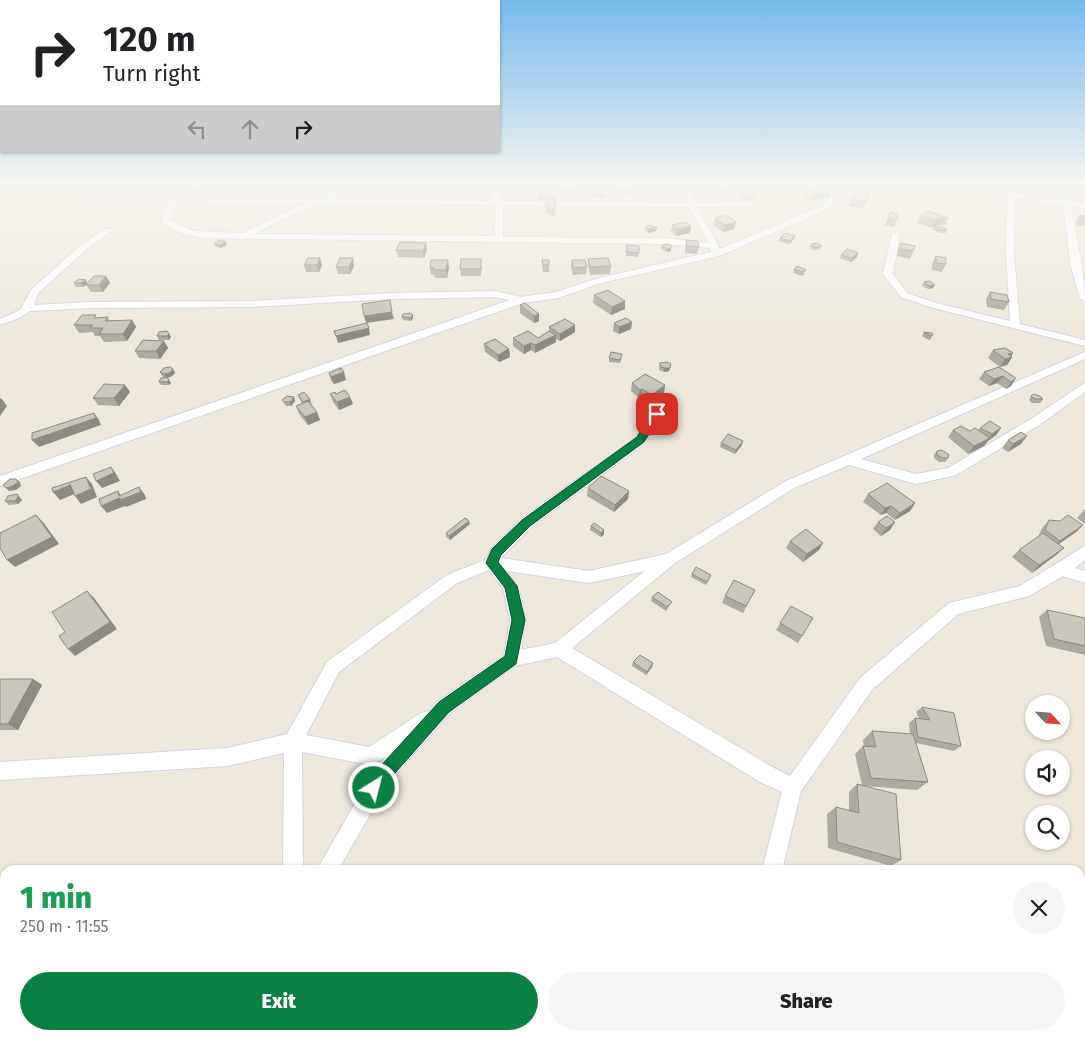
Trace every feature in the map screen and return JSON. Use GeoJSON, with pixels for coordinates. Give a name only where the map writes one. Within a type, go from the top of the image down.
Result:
{"type":"FeatureCollection","features":[{"type":"Feature","properties":{"kind":"street"},"geometry":{"type":"LineString","coordinates":[[28,308],[30,298],[35,291],[84,247],[105,233]]}},
{"type":"Feature","properties":{"kind":"street"},"geometry":{"type":"LineString","coordinates":[[190,233],[242,236],[662,241],[716,250]]}},
{"type":"Feature","properties":{"kind":"street"},"geometry":{"type":"LineString","coordinates":[[242,236],[249,233]]}},
{"type":"Feature","properties":{"kind":"street"},"geometry":{"type":"LineString","coordinates":[[499,233],[499,239]]}},
{"type":"Feature","properties":{"kind":"street"},"geometry":{"type":"LineString","coordinates":[[707,233],[716,250]]}},
{"type":"Feature","properties":{"kind":"street"},"geometry":{"type":"LineString","coordinates":[[0,481],[521,300],[558,295],[598,281],[716,250],[761,233]]}},
{"type":"Feature","properties":{"kind":"street"},"geometry":{"type":"LineString","coordinates":[[1010,233],[1015,326]]}},
{"type":"Feature","properties":{"kind":"street"},"geometry":{"type":"LineString","coordinates":[[1071,233],[1076,267],[1085,298]]}},
{"type":"Feature","properties":{"kind":"street"},"geometry":{"type":"LineString","coordinates":[[896,234],[888,274],[898,290],[904,295],[932,305],[1085,343]]}},
{"type":"Feature","properties":{"kind":"street"},"geometry":{"type":"LineString","coordinates":[[0,322],[28,308],[92,305],[251,304],[392,296],[495,294],[521,300]]}},
{"type":"Feature","properties":{"kind":"street"},"geometry":{"type":"LineString","coordinates":[[0,771],[227,757],[293,742],[371,756],[511,659],[559,649],[670,559],[791,484],[1085,355]]}},
{"type":"Feature","properties":{"kind":"street"},"geometry":{"type":"LineString","coordinates":[[848,460],[916,479],[951,472],[1035,422],[1085,387]]}},
{"type":"Feature","properties":{"kind":"street"},"geometry":{"type":"LineString","coordinates":[[492,563],[497,552],[526,523],[641,440],[657,414]]}},
{"type":"Feature","properties":{"kind":"street"},"geometry":{"type":"LineString","coordinates":[[773,865],[792,787],[866,684],[954,608],[1024,592],[1061,570],[1085,552]]}},
{"type":"Feature","properties":{"kind":"street"},"geometry":{"type":"LineString","coordinates":[[293,865],[293,742],[334,667],[452,579],[492,563],[589,577],[670,559]]}},
{"type":"Feature","properties":{"kind":"street"},"geometry":{"type":"LineString","coordinates":[[492,563],[510,586],[518,620],[511,659]]}},
{"type":"Feature","properties":{"kind":"street"},"geometry":{"type":"LineString","coordinates":[[1061,570],[1085,577]]}},
{"type":"Feature","properties":{"kind":"street"},"geometry":{"type":"LineString","coordinates":[[559,649],[767,775],[792,787]]}},
{"type":"Feature","properties":{"kind":"street"},"geometry":{"type":"LineString","coordinates":[[330,865],[382,776],[444,707]]}},
{"type":"Feature","properties":{"kind":"building"},"geometry":{"type":"Polygon","coordinates":[[[785,233],[795,236],[790,241],[780,238],[785,233]]]}},
{"type":"Feature","properties":{"kind":"building"},"geometry":{"type":"Polygon","coordinates":[[[220,240],[226,242],[219,245],[214,244],[220,240]]]}},
{"type":"Feature","properties":{"kind":"building"},"geometry":{"type":"Polygon","coordinates":[[[686,240],[698,241],[699,247],[687,246],[686,240]]]}},
{"type":"Feature","properties":{"kind":"building"},"geometry":{"type":"Polygon","coordinates":[[[400,242],[426,243],[423,251],[396,250],[400,242]]]}},
{"type":"Feature","properties":{"kind":"building"},"geometry":{"type":"Polygon","coordinates":[[[818,243],[821,247],[814,247],[811,244],[818,243]]]}},
{"type":"Feature","properties":{"kind":"building"},"geometry":{"type":"Polygon","coordinates":[[[901,243],[915,246],[913,251],[900,249],[901,243]]]}},
{"type":"Feature","properties":{"kind":"building"},"geometry":{"type":"Polygon","coordinates":[[[666,244],[671,245],[671,248],[667,249],[662,246],[666,244]]]}},
{"type":"Feature","properties":{"kind":"building"},"geometry":{"type":"Polygon","coordinates":[[[627,245],[639,246],[639,253],[626,252],[627,245]]]}},
{"type":"Feature","properties":{"kind":"building"},"geometry":{"type":"Polygon","coordinates":[[[847,249],[858,253],[852,258],[841,255],[847,249]]]}},
{"type":"Feature","properties":{"kind":"building"},"geometry":{"type":"Polygon","coordinates":[[[936,256],[946,258],[946,264],[936,263],[936,256]]]}},
{"type":"Feature","properties":{"kind":"building"},"geometry":{"type":"Polygon","coordinates":[[[308,258],[320,258],[317,265],[304,265],[308,258]]]}},
{"type":"Feature","properties":{"kind":"building"},"geometry":{"type":"Polygon","coordinates":[[[340,258],[353,258],[349,267],[336,267],[340,258]]]}},
{"type":"Feature","properties":{"kind":"building"},"geometry":{"type":"Polygon","coordinates":[[[608,258],[611,266],[590,267],[588,259],[608,258]]]}},
{"type":"Feature","properties":{"kind":"building"},"geometry":{"type":"Polygon","coordinates":[[[461,259],[481,259],[481,269],[460,269],[461,259]]]}},
{"type":"Feature","properties":{"kind":"building"},"geometry":{"type":"Polygon","coordinates":[[[431,260],[448,260],[446,270],[430,268],[431,260]]]}},
{"type":"Feature","properties":{"kind":"building"},"geometry":{"type":"Polygon","coordinates":[[[542,260],[549,260],[549,265],[543,265],[542,260]]]}},
{"type":"Feature","properties":{"kind":"building"},"geometry":{"type":"Polygon","coordinates":[[[572,260],[585,260],[587,267],[573,268],[572,260]]]}},
{"type":"Feature","properties":{"kind":"building"},"geometry":{"type":"Polygon","coordinates":[[[797,266],[806,270],[803,272],[794,269],[797,266]]]}},
{"type":"Feature","properties":{"kind":"building"},"geometry":{"type":"Polygon","coordinates":[[[94,276],[106,276],[99,285],[86,285],[94,276]]]}},
{"type":"Feature","properties":{"kind":"building"},"geometry":{"type":"Polygon","coordinates":[[[79,279],[86,280],[81,283],[74,283],[79,279]]]}},
{"type":"Feature","properties":{"kind":"building"},"geometry":{"type":"Polygon","coordinates":[[[930,281],[935,285],[930,286],[924,282],[930,281]]]}},
{"type":"Feature","properties":{"kind":"building"},"geometry":{"type":"Polygon","coordinates":[[[608,290],[625,301],[612,307],[594,295],[608,290]]]}},
{"type":"Feature","properties":{"kind":"building"},"geometry":{"type":"Polygon","coordinates":[[[990,292],[1007,295],[1009,302],[991,299],[990,292]]]}},
{"type":"Feature","properties":{"kind":"building"},"geometry":{"type":"Polygon","coordinates":[[[390,300],[392,312],[364,316],[362,304],[390,300]]]}},
{"type":"Feature","properties":{"kind":"building"},"geometry":{"type":"Polygon","coordinates":[[[525,303],[539,314],[534,316],[520,305],[525,303]]]}},
{"type":"Feature","properties":{"kind":"building"},"geometry":{"type":"Polygon","coordinates":[[[410,313],[413,315],[411,318],[402,317],[403,314],[410,313]]]}},
{"type":"Feature","properties":{"kind":"building"},"geometry":{"type":"Polygon","coordinates":[[[82,315],[96,315],[94,318],[108,317],[105,321],[132,320],[123,334],[99,334],[103,328],[90,328],[93,325],[74,325],[82,315]]]}},
{"type":"Feature","properties":{"kind":"building"},"geometry":{"type":"Polygon","coordinates":[[[626,318],[632,322],[619,327],[614,323],[626,318]]]}},
{"type":"Feature","properties":{"kind":"building"},"geometry":{"type":"Polygon","coordinates":[[[565,319],[575,325],[560,334],[549,327],[565,319]]]}},
{"type":"Feature","properties":{"kind":"building"},"geometry":{"type":"Polygon","coordinates":[[[367,323],[369,328],[336,336],[334,331],[367,323]]]}},
{"type":"Feature","properties":{"kind":"building"},"geometry":{"type":"Polygon","coordinates":[[[167,331],[169,334],[167,336],[157,336],[159,332],[167,331]]]}},
{"type":"Feature","properties":{"kind":"building"},"geometry":{"type":"Polygon","coordinates":[[[528,331],[538,338],[549,331],[556,335],[535,345],[531,343],[524,346],[513,338],[528,331]]]}},
{"type":"Feature","properties":{"kind":"building"},"geometry":{"type":"Polygon","coordinates":[[[495,339],[509,349],[498,355],[484,344],[495,339]]]}},
{"type":"Feature","properties":{"kind":"building"},"geometry":{"type":"Polygon","coordinates":[[[143,340],[164,341],[156,351],[135,351],[143,340]]]}},
{"type":"Feature","properties":{"kind":"building"},"geometry":{"type":"Polygon","coordinates":[[[1005,348],[1013,353],[1008,354],[1012,357],[1005,359],[993,350],[1005,348]]]}},
{"type":"Feature","properties":{"kind":"building"},"geometry":{"type":"Polygon","coordinates":[[[611,352],[622,354],[620,360],[609,358],[611,352]]]}},
{"type":"Feature","properties":{"kind":"building"},"geometry":{"type":"Polygon","coordinates":[[[667,362],[671,364],[670,368],[660,366],[660,363],[667,362]]]}},
{"type":"Feature","properties":{"kind":"building"},"geometry":{"type":"Polygon","coordinates":[[[170,367],[173,369],[170,373],[164,374],[160,372],[164,368],[170,367]]]}},
{"type":"Feature","properties":{"kind":"building"},"geometry":{"type":"Polygon","coordinates":[[[999,367],[1016,378],[1011,382],[1003,376],[994,379],[984,372],[999,367]]]}},
{"type":"Feature","properties":{"kind":"building"},"geometry":{"type":"Polygon","coordinates":[[[341,368],[344,372],[331,377],[329,373],[341,368]]]}},
{"type":"Feature","properties":{"kind":"building"},"geometry":{"type":"Polygon","coordinates":[[[645,374],[665,385],[652,395],[642,389],[640,390],[632,383],[645,374]]]}},
{"type":"Feature","properties":{"kind":"building"},"geometry":{"type":"Polygon","coordinates":[[[167,377],[169,380],[167,382],[159,382],[161,378],[167,377]]]}},
{"type":"Feature","properties":{"kind":"building"},"geometry":{"type":"Polygon","coordinates":[[[104,384],[125,385],[114,398],[93,398],[104,384]]]}},
{"type":"Feature","properties":{"kind":"building"},"geometry":{"type":"Polygon","coordinates":[[[345,390],[350,397],[337,402],[330,394],[335,392],[336,394],[345,390]]]}},
{"type":"Feature","properties":{"kind":"building"},"geometry":{"type":"Polygon","coordinates":[[[304,392],[310,399],[303,402],[298,395],[304,392]]]}},
{"type":"Feature","properties":{"kind":"building"},"geometry":{"type":"Polygon","coordinates":[[[1034,394],[1043,399],[1034,399],[1031,396],[1034,394]]]}},
{"type":"Feature","properties":{"kind":"building"},"geometry":{"type":"Polygon","coordinates":[[[287,396],[294,397],[290,402],[284,402],[282,400],[287,396]]]}},
{"type":"Feature","properties":{"kind":"building"},"geometry":{"type":"Polygon","coordinates":[[[308,401],[317,412],[305,417],[296,406],[308,401]]]}},
{"type":"Feature","properties":{"kind":"building"},"geometry":{"type":"Polygon","coordinates":[[[94,413],[96,418],[32,440],[32,433],[94,413]]]}},
{"type":"Feature","properties":{"kind":"building"},"geometry":{"type":"Polygon","coordinates":[[[990,421],[1001,428],[992,434],[980,428],[990,421]]]}},
{"type":"Feature","properties":{"kind":"building"},"geometry":{"type":"Polygon","coordinates":[[[961,426],[970,431],[975,428],[990,438],[974,446],[953,430],[961,426]]]}},
{"type":"Feature","properties":{"kind":"building"},"geometry":{"type":"Polygon","coordinates":[[[1021,432],[1027,436],[1013,444],[1008,440],[1021,432]]]}},
{"type":"Feature","properties":{"kind":"building"},"geometry":{"type":"Polygon","coordinates":[[[728,434],[743,441],[736,450],[721,443],[728,434]]]}},
{"type":"Feature","properties":{"kind":"building"},"geometry":{"type":"Polygon","coordinates":[[[942,450],[949,455],[948,458],[942,458],[936,454],[937,451],[942,450]]]}},
{"type":"Feature","properties":{"kind":"building"},"geometry":{"type":"Polygon","coordinates":[[[111,467],[114,473],[96,481],[93,474],[111,467]]]}},
{"type":"Feature","properties":{"kind":"building"},"geometry":{"type":"Polygon","coordinates":[[[601,476],[629,491],[615,505],[588,488],[601,476]]]}},
{"type":"Feature","properties":{"kind":"building"},"geometry":{"type":"Polygon","coordinates":[[[86,477],[91,489],[75,496],[70,484],[53,492],[52,488],[86,477]]]}},
{"type":"Feature","properties":{"kind":"building"},"geometry":{"type":"Polygon","coordinates":[[[10,479],[16,479],[18,482],[6,488],[3,485],[10,479]]]}},
{"type":"Feature","properties":{"kind":"building"},"geometry":{"type":"Polygon","coordinates":[[[887,483],[915,503],[900,513],[891,506],[885,508],[868,494],[887,483]]]}},
{"type":"Feature","properties":{"kind":"building"},"geometry":{"type":"Polygon","coordinates":[[[139,487],[141,492],[101,506],[99,499],[118,491],[119,496],[139,487]]]}},
{"type":"Feature","properties":{"kind":"building"},"geometry":{"type":"Polygon","coordinates":[[[17,494],[18,497],[15,501],[5,501],[8,496],[17,494]]]}},
{"type":"Feature","properties":{"kind":"building"},"geometry":{"type":"Polygon","coordinates":[[[36,515],[52,537],[7,560],[0,548],[0,533],[36,515]]]}},
{"type":"Feature","properties":{"kind":"building"},"geometry":{"type":"Polygon","coordinates":[[[1068,515],[1083,525],[1060,541],[1045,530],[1049,520],[1060,521],[1068,515]]]}},
{"type":"Feature","properties":{"kind":"building"},"geometry":{"type":"Polygon","coordinates":[[[887,516],[895,522],[886,528],[878,522],[887,516]]]}},
{"type":"Feature","properties":{"kind":"building"},"geometry":{"type":"Polygon","coordinates":[[[465,518],[469,521],[449,536],[446,533],[465,518]]]}},
{"type":"Feature","properties":{"kind":"building"},"geometry":{"type":"Polygon","coordinates":[[[594,523],[604,530],[601,533],[591,526],[594,523]]]}},
{"type":"Feature","properties":{"kind":"building"},"geometry":{"type":"Polygon","coordinates":[[[806,529],[823,543],[807,554],[790,541],[806,529]]]}},
{"type":"Feature","properties":{"kind":"building"},"geometry":{"type":"Polygon","coordinates":[[[1043,533],[1064,548],[1039,565],[1019,550],[1043,533]]]}},
{"type":"Feature","properties":{"kind":"building"},"geometry":{"type":"Polygon","coordinates":[[[696,567],[711,575],[707,582],[692,574],[696,567]]]}},
{"type":"Feature","properties":{"kind":"building"},"geometry":{"type":"Polygon","coordinates":[[[734,580],[755,590],[746,606],[725,596],[734,580]]]}},
{"type":"Feature","properties":{"kind":"building"},"geometry":{"type":"Polygon","coordinates":[[[87,591],[110,622],[68,649],[59,636],[65,632],[52,612],[87,591]]]}},
{"type":"Feature","properties":{"kind":"building"},"geometry":{"type":"Polygon","coordinates":[[[658,592],[672,602],[667,607],[652,597],[658,592]]]}},
{"type":"Feature","properties":{"kind":"building"},"geometry":{"type":"Polygon","coordinates":[[[791,606],[813,618],[802,636],[780,623],[791,606]]]}},
{"type":"Feature","properties":{"kind":"building"},"geometry":{"type":"Polygon","coordinates":[[[1047,610],[1085,618],[1085,646],[1054,639],[1047,610]]]}},
{"type":"Feature","properties":{"kind":"building"},"geometry":{"type":"Polygon","coordinates":[[[640,655],[653,663],[647,672],[633,662],[640,655]]]}},
{"type":"Feature","properties":{"kind":"building"},"geometry":{"type":"Polygon","coordinates":[[[0,679],[33,679],[8,724],[0,724],[0,679]]]}},
{"type":"Feature","properties":{"kind":"building"},"geometry":{"type":"Polygon","coordinates":[[[922,707],[954,713],[961,746],[918,737],[915,718],[930,720],[922,707]]]}},
{"type":"Feature","properties":{"kind":"building"},"geometry":{"type":"Polygon","coordinates":[[[872,731],[913,734],[928,782],[871,778],[863,746],[876,747],[872,731]]]}},
{"type":"Feature","properties":{"kind":"building"},"geometry":{"type":"Polygon","coordinates":[[[857,784],[896,794],[901,860],[837,842],[836,807],[859,813],[857,784]]]}},
{"type":"Feature","properties":{"kind":"route"},"geometry":{"type":"LineString","coordinates":[[374,788],[382,776],[444,707],[511,659],[518,620],[510,586],[492,563],[497,552],[526,523],[641,440],[657,414]]}}]}
